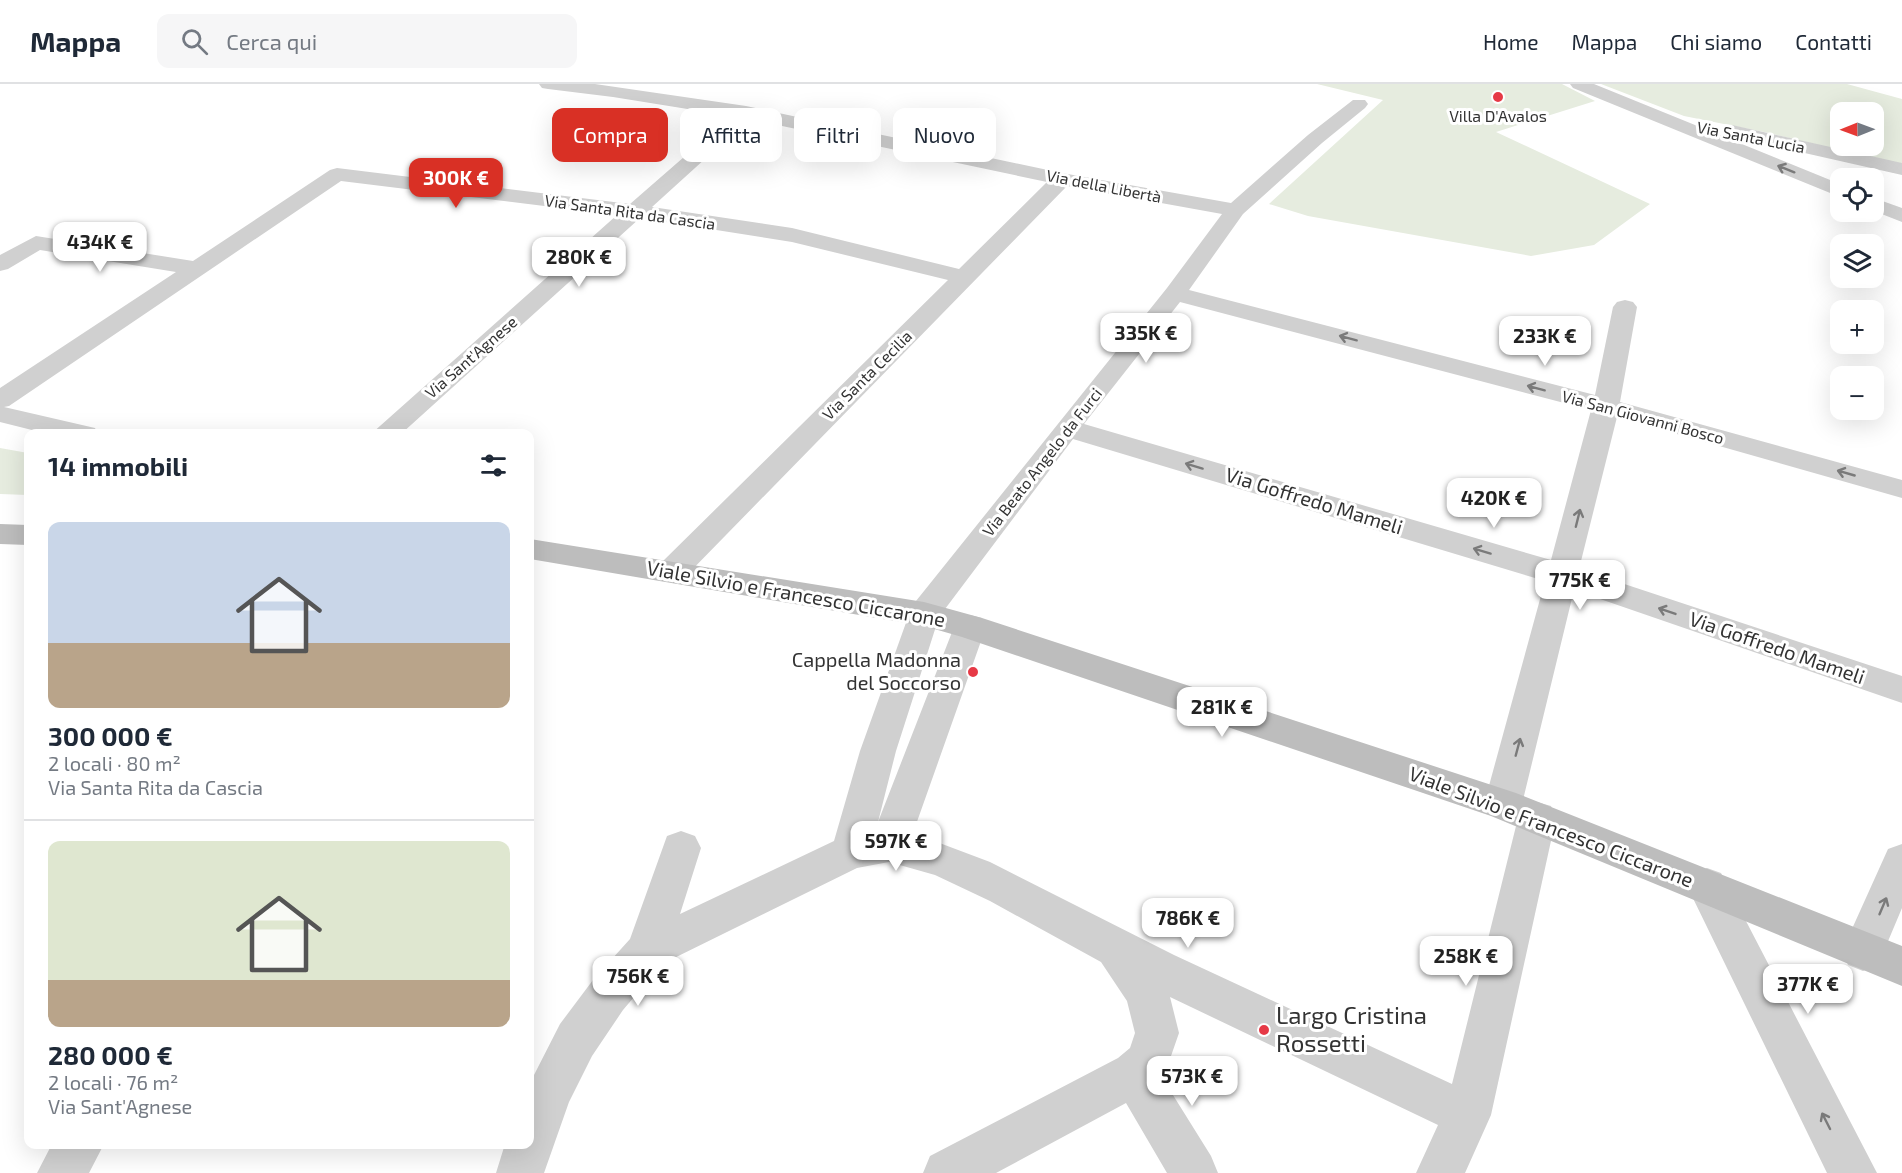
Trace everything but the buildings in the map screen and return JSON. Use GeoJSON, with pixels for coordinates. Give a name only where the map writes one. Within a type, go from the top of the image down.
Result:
{"type":"FeatureCollection","features":[{"type":"Feature","properties":{"kind":"street","name":"Via della Libertà"},"geometry":{"type":"LineString","coordinates":[[548,84],[722,108]]}},
{"type":"Feature","properties":{"kind":"street","name":"Via Santa Lucia"},"geometry":{"type":"LineString","coordinates":[[1579,84],[1830,187]]}},
{"type":"Feature","properties":{"kind":"street","name":"Via Beato Angelo da Furci"},"geometry":{"type":"LineString","coordinates":[[870,849],[878,751],[924,614],[1236,210],[1315,139],[1359,104]]}},
{"type":"Feature","properties":{"kind":"street","name":"Via della Libertà"},"geometry":{"type":"LineString","coordinates":[[782,120],[1062,179],[1236,210]]}},
{"type":"Feature","properties":{"kind":"street","name":"Via Santa Lucia"},"geometry":{"type":"LineString","coordinates":[[1671,122],[1756,135],[1902,169]]}},
{"type":"Feature","properties":{"kind":"street","name":"Via Sant'Agnese"},"geometry":{"type":"LineString","coordinates":[[390,429],[690,162]]}},
{"type":"Feature","properties":{"kind":"street","name":"Via Santa Rita da Cascia"},"geometry":{"type":"LineString","coordinates":[[0,400],[337,174],[636,211],[792,235],[965,277]]}},
{"type":"Feature","properties":{"kind":"street","name":"Via Santa Cecilia"},"geometry":{"type":"LineString","coordinates":[[672,571],[1062,179]]}},
{"type":"Feature","properties":{"kind":"street"},"geometry":{"type":"LineString","coordinates":[[1884,208],[1902,216]]}},
{"type":"Feature","properties":{"kind":"street"},"geometry":{"type":"LineString","coordinates":[[0,264],[36,243],[196,268]]}},
{"type":"Feature","properties":{"kind":"street","name":"Via San Giovanni Bosco"},"geometry":{"type":"LineString","coordinates":[[1174,293],[1606,406],[1902,489]]}},
{"type":"Feature","properties":{"kind":"street"},"geometry":{"type":"LineString","coordinates":[[1440,1173],[1468,1115],[1563,576],[1606,406],[1625,308]]}},
{"type":"Feature","properties":{"kind":"street"},"geometry":{"type":"LineString","coordinates":[[0,414],[64,429]]}},
{"type":"Feature","properties":{"kind":"street","name":"Via Goffredo Mameli"},"geometry":{"type":"LineString","coordinates":[[1067,428],[1563,576],[1902,690]]}},
{"type":"Feature","properties":{"kind":"street"},"geometry":{"type":"LineString","coordinates":[[0,534],[24,535]]}},
{"type":"Feature","properties":{"kind":"street","name":"Viale Silvio e Francesco Ciccarone"},"geometry":{"type":"LineString","coordinates":[[534,550],[924,614],[970,627],[1520,811],[1902,966]]}},
{"type":"Feature","properties":{"kind":"street"},"geometry":{"type":"LineString","coordinates":[[870,849],[970,627]]}},
{"type":"Feature","properties":{"kind":"street"},"geometry":{"type":"LineString","coordinates":[[534,1131],[550,1091],[576,1040],[608,995],[647,950],[681,848]]}},
{"type":"Feature","properties":{"kind":"street"},"geometry":{"type":"LineString","coordinates":[[647,950],[870,849],[916,849],[936,856],[1040,908],[1114,948],[1468,1115]]}},
{"type":"Feature","properties":{"kind":"street"},"geometry":{"type":"LineString","coordinates":[[1863,951],[1902,861]]}},
{"type":"Feature","properties":{"kind":"street"},"geometry":{"type":"LineString","coordinates":[[1707,886],[1852,1173]]}},
{"type":"Feature","properties":{"kind":"street"},"geometry":{"type":"LineString","coordinates":[[947,1173],[1134,1074],[1148,1062],[1157,1033],[1147,993],[1114,948]]}},
{"type":"Feature","properties":{"kind":"street"},"geometry":{"type":"LineString","coordinates":[[1134,1074],[1194,1173]]}},
{"type":"Feature","properties":{"kind":"street"},"geometry":{"type":"LineString","coordinates":[[61,1173],[77,1149]]}},
{"type":"Feature","properties":{"kind":"street"},"geometry":{"type":"LineString","coordinates":[[520,1173],[527,1149]]}},
{"type":"Feature","properties":{"kind":"shaded area"},"geometry":{"type":"Polygon","coordinates":[[[1317,84],[1562,84],[1595,101],[1496,132],[1650,204],[1594,245],[1531,256],[1308,216],[1269,204],[1383,100],[1317,84]]]}},
{"type":"Feature","properties":{"kind":"shaded area"},"geometry":{"type":"Polygon","coordinates":[[[1601,84],[1847,84],[1902,99],[1902,165],[1865,156],[1884,156],[1884,102],[1830,102],[1830,148],[1684,116],[1601,84]]]}},
{"type":"Feature","properties":{"kind":"shaded area"},"geometry":{"type":"Polygon","coordinates":[[[0,448],[24,452],[24,495],[0,494],[0,448]]]}},
{"type":"Feature","properties":{"kind":"place","name":"Villa D'Avalos"},"geometry":{"type":"Point","coordinates":[1498,97]}},
{"type":"Feature","properties":{"kind":"place","name":"Cappella Madonna del Soccorso"},"geometry":{"type":"Point","coordinates":[973,672]}},
{"type":"Feature","properties":{"kind":"place","name":"Largo Cristina Rossetti"},"geometry":{"type":"Point","coordinates":[1264,1030]}}]}
